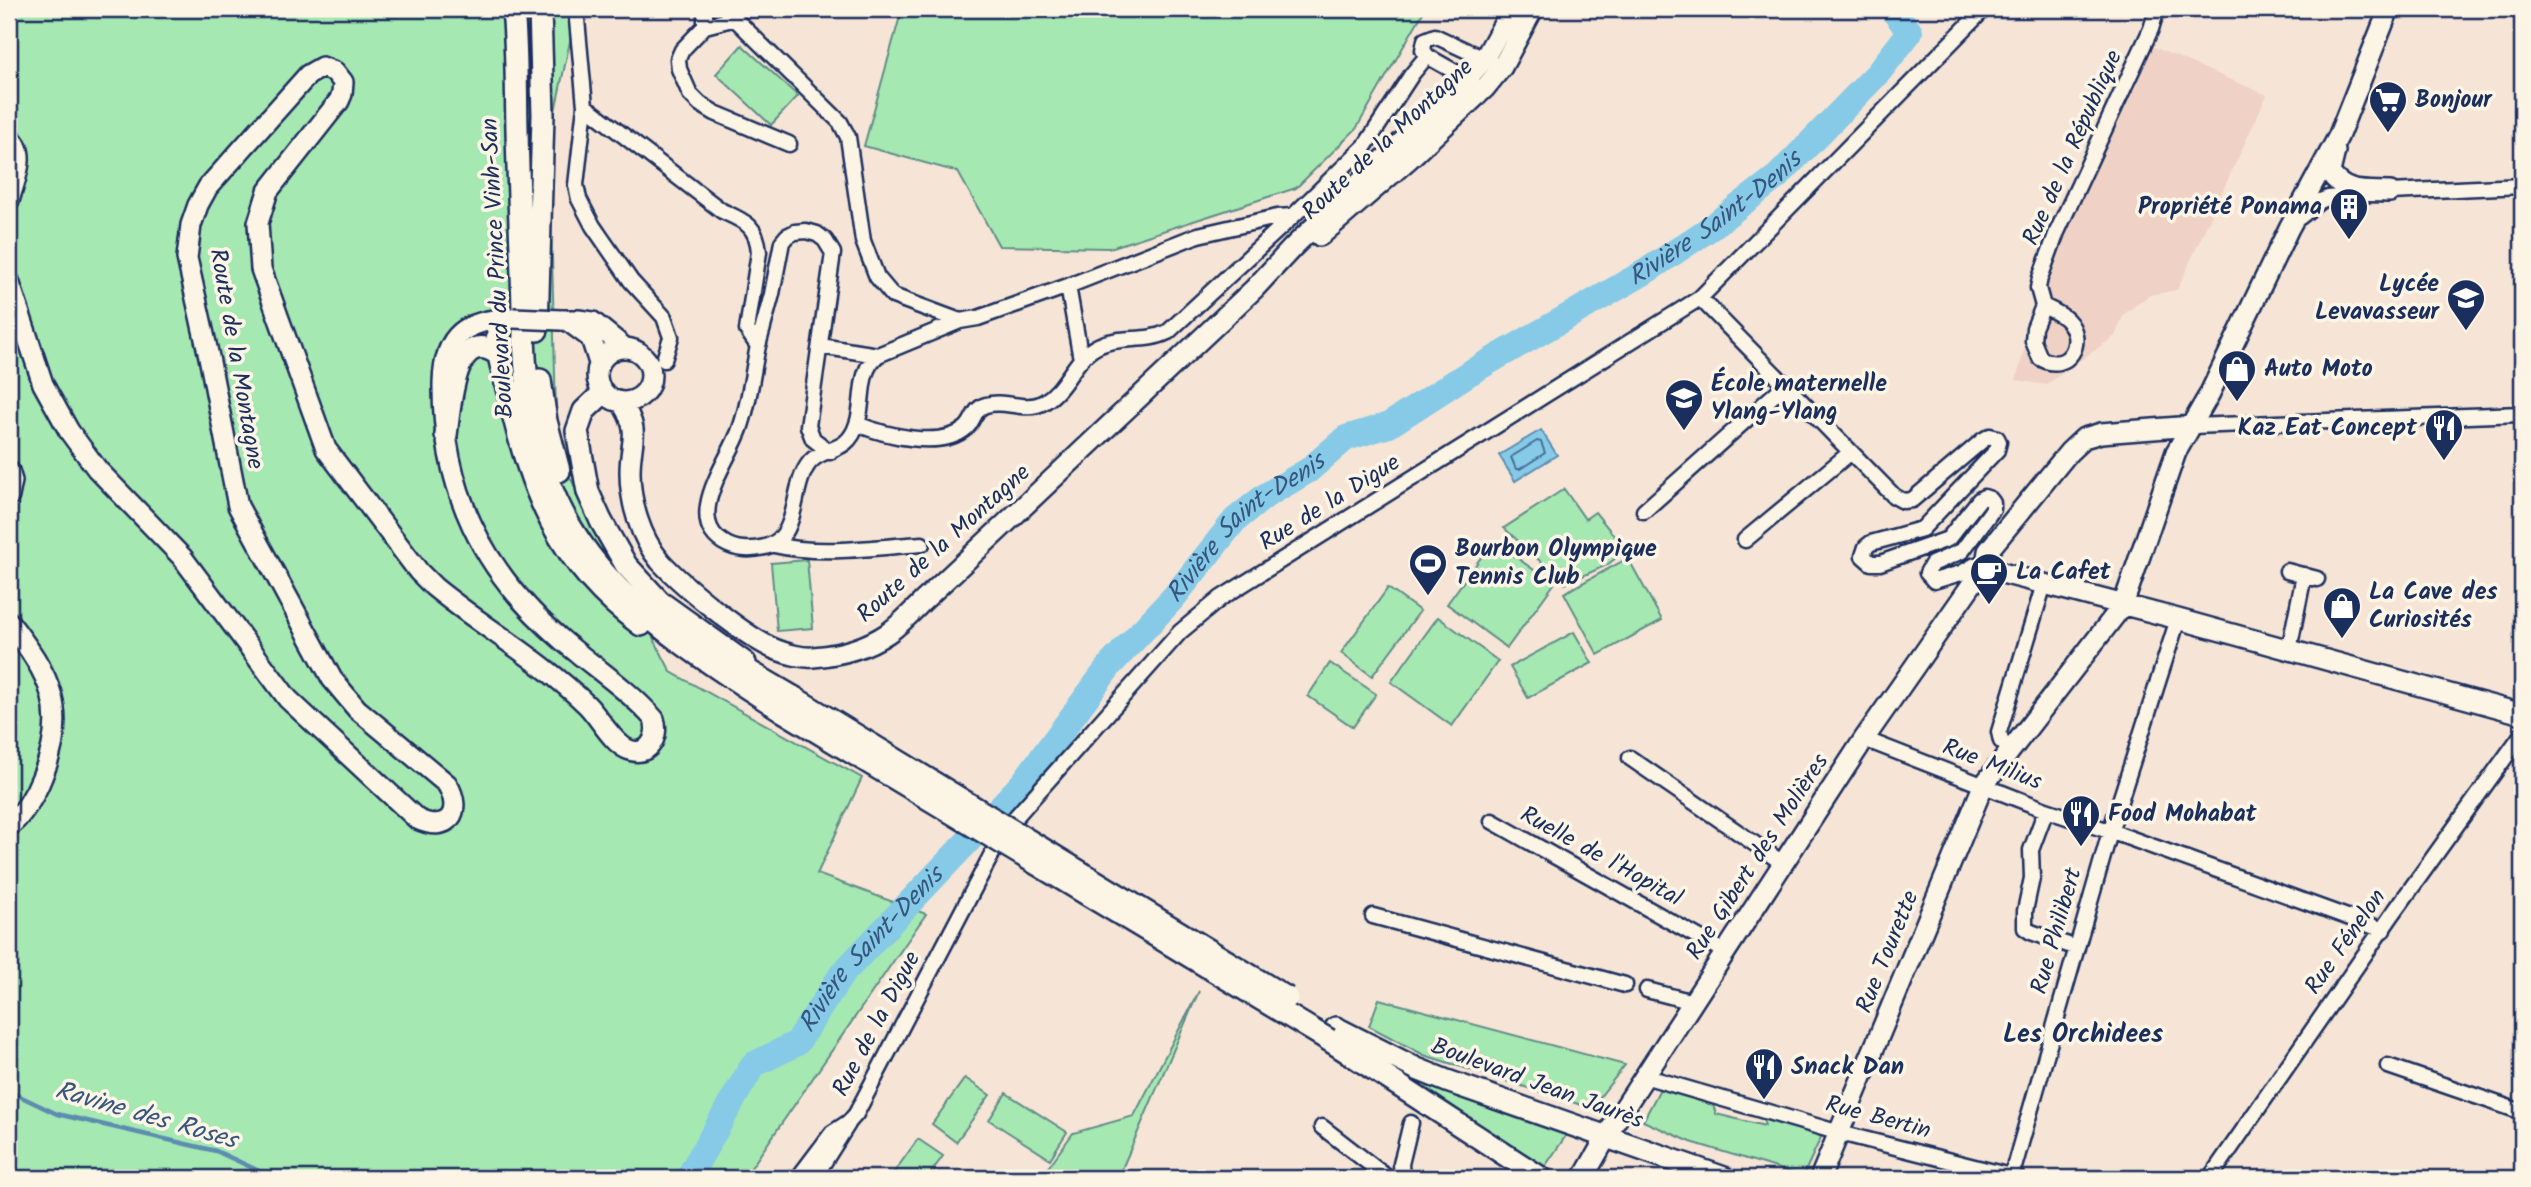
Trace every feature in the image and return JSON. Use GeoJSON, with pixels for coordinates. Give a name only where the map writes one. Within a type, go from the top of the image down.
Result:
{"type":"FeatureCollection","features":[{"type":"Feature","properties":{"kind":"main road","name":"Boulevard du Prince Vinh-San"},"geometry":{"type":"LineString","coordinates":[[513,9],[517,57],[526,376],[532,431],[544,469],[559,506],[581,542],[609,578],[651,620],[680,642],[788,704]]}},
{"type":"Feature","properties":{"kind":"main road","name":"Boulevard du Prince Vinh-San"},"geometry":{"type":"LineString","coordinates":[[540,9],[543,115],[537,341],[546,421],[556,463],[574,509],[591,541],[613,572],[651,609],[788,704]]}},
{"type":"Feature","properties":{"kind":"main road","name":"Route de la Montagne"},"geometry":{"type":"LineString","coordinates":[[1254,289],[1334,226],[1485,88],[1513,9]]}},
{"type":"Feature","properties":{"kind":"main road","name":"Route de la Montagne"},"geometry":{"type":"LineString","coordinates":[[612,397],[632,418],[632,498],[642,531],[658,559],[743,630],[778,651],[810,657],[838,654],[866,646],[890,632],[1254,289],[1293,247],[1467,79],[1493,63],[1533,9]]}},
{"type":"Feature","properties":{"kind":"main road"},"geometry":{"type":"LineString","coordinates":[[2389,9],[2338,137],[2330,172],[2339,186],[2348,190],[2390,192]]}},
{"type":"Feature","properties":{"kind":"main road","name":"Route de la Montagne"},"geometry":{"type":"LineString","coordinates":[[9,281],[43,384],[69,431],[97,469],[182,556],[288,699],[417,819],[430,825],[440,825],[454,813],[454,796],[447,785],[357,709],[332,679],[238,506],[187,258],[191,225],[198,205],[208,187],[315,69],[322,67],[335,72],[343,82],[342,93],[268,191],[258,223],[257,240],[261,269],[326,449],[419,572],[434,587],[563,681],[621,744],[635,751],[651,745],[657,729],[654,719],[525,605],[485,552],[460,498],[446,435],[443,380],[452,340],[472,324],[507,318],[578,320],[593,323],[625,348]]}},
{"type":"Feature","properties":{"kind":"main road"},"geometry":{"type":"LineString","coordinates":[[9,137],[17,145],[20,154],[9,201]]}},
{"type":"Feature","properties":{"kind":"main road","name":"Rue Tourette"},"geometry":{"type":"LineString","coordinates":[[1820,1178],[1983,786],[2123,605],[2176,453],[2182,427],[2338,137]]}},
{"type":"Feature","properties":{"kind":"main road"},"geometry":{"type":"LineString","coordinates":[[507,318],[496,332],[499,355],[514,422],[536,493],[563,544],[585,573],[619,609],[664,641],[788,704],[1333,1034],[1541,1178]]}},
{"type":"Feature","properties":{"kind":"main road"},"geometry":{"type":"LineString","coordinates":[[564,321],[591,338],[599,363],[597,379],[612,397]]}},
{"type":"Feature","properties":{"kind":"main road"},"geometry":{"type":"LineString","coordinates":[[446,435],[452,389],[463,356],[480,347],[489,348],[499,355]]}},
{"type":"Feature","properties":{"kind":"main road"},"geometry":{"type":"LineString","coordinates":[[599,363],[610,352],[625,348],[639,352],[649,364],[651,379],[645,393],[632,401],[612,397],[584,411],[579,421],[578,446],[588,492],[601,521],[626,565],[660,602],[788,704]]}},
{"type":"Feature","properties":{"kind":"main road","name":"Route de la Montagne"},"geometry":{"type":"LineString","coordinates":[[634,448],[645,429],[645,393]]}},
{"type":"Feature","properties":{"kind":"main road","name":"Rue Gibert des Molières"},"geometry":{"type":"LineString","coordinates":[[1583,1178],[1644,1076],[1864,739],[1983,568],[1988,551],[2069,452],[2084,438],[2101,433],[2182,427]]}},
{"type":"Feature","properties":{"kind":"main road"},"geometry":{"type":"LineString","coordinates":[[9,471],[12,481],[9,496]]}},
{"type":"Feature","properties":{"kind":"main road"},"geometry":{"type":"LineString","coordinates":[[1983,568],[2522,714]]}},
{"type":"Feature","properties":{"kind":"main road"},"geometry":{"type":"LineString","coordinates":[[9,622],[36,658],[52,695],[56,725],[50,758],[37,789],[9,827]]}},
{"type":"Feature","properties":{"kind":"main road","name":"Boulevard Jean Jaurès"},"geometry":{"type":"LineString","coordinates":[[1333,1034],[1427,1073],[1724,1178]]}},
{"type":"Feature","properties":{"kind":"street"},"geometry":{"type":"LineString","coordinates":[[576,9],[585,106],[577,173],[579,199],[593,226],[631,281],[664,317],[671,337],[664,360]]}},
{"type":"Feature","properties":{"kind":"street"},"geometry":{"type":"LineString","coordinates":[[705,9],[705,26]]}},
{"type":"Feature","properties":{"kind":"street","name":"Rue de la Digue"},"geometry":{"type":"LineString","coordinates":[[798,1178],[832,1133],[849,1122],[873,1082],[1005,829],[1181,632],[1221,598],[1700,298],[1984,9]]}},
{"type":"Feature","properties":{"kind":"street","name":"Rue de la République"},"geometry":{"type":"LineString","coordinates":[[2043,306],[2038,288],[2057,232],[2151,29],[2157,9]]}},
{"type":"Feature","properties":{"kind":"street"},"geometry":{"type":"LineString","coordinates":[[789,144],[715,113],[699,104],[690,94],[679,69],[678,59],[682,50],[705,26],[731,13],[840,122],[848,137],[863,242],[877,276],[893,296],[960,321]]}},
{"type":"Feature","properties":{"kind":"street"},"geometry":{"type":"LineString","coordinates":[[1485,88],[1427,56],[1423,46],[1429,37],[1435,36],[1493,63]]}},
{"type":"Feature","properties":{"kind":"street"},"geometry":{"type":"LineString","coordinates":[[858,424],[897,438],[946,438],[957,435],[968,426],[980,407],[988,404],[1034,406],[1044,402],[1053,395],[1081,359],[1101,345],[1114,341],[1156,338],[1168,332],[1365,146],[1412,74],[1427,56]]}},
{"type":"Feature","properties":{"kind":"street"},"geometry":{"type":"LineString","coordinates":[[585,106],[722,211],[742,219],[751,227],[758,239],[759,252],[747,330],[758,346]]}},
{"type":"Feature","properties":{"kind":"street"},"geometry":{"type":"LineString","coordinates":[[2289,228],[2320,201],[2390,192],[2522,186]]}},
{"type":"Feature","properties":{"kind":"street"},"geometry":{"type":"LineString","coordinates":[[774,545],[785,534],[790,523],[802,475],[810,462],[848,442],[858,424],[865,375],[872,360],[878,355],[960,321],[978,318],[1069,286],[1198,235],[1277,217],[1293,216]]}},
{"type":"Feature","properties":{"kind":"street"},"geometry":{"type":"LineString","coordinates":[[830,452],[813,439],[808,426],[834,253],[825,240],[806,231],[795,232],[782,243],[758,346],[748,406],[740,431],[711,493],[708,526],[713,535],[730,546],[758,549],[774,545],[794,550],[817,551],[922,544]]}},
{"type":"Feature","properties":{"kind":"street"},"geometry":{"type":"LineString","coordinates":[[1069,286],[1081,359]]}},
{"type":"Feature","properties":{"kind":"street"},"geometry":{"type":"LineString","coordinates":[[1700,298],[1784,386],[1894,496],[1903,501],[1912,500],[1983,440],[1990,436],[1997,438],[1997,450],[1922,529],[1871,543],[1866,547],[1863,556],[1871,563],[1880,563],[1948,539],[1984,497],[1990,499],[1993,509],[1962,551],[1932,564],[1927,573],[1934,581],[1953,577],[1975,565],[1983,568]]}},
{"type":"Feature","properties":{"kind":"street"},"geometry":{"type":"LineString","coordinates":[[820,346],[878,355]]}},
{"type":"Feature","properties":{"kind":"street"},"geometry":{"type":"LineString","coordinates":[[1644,511],[1784,386]]}},
{"type":"Feature","properties":{"kind":"street"},"geometry":{"type":"LineString","coordinates":[[2182,427],[2522,414]]}},
{"type":"Feature","properties":{"kind":"street"},"geometry":{"type":"LineString","coordinates":[[1745,540],[1851,452]]}},
{"type":"Feature","properties":{"kind":"street"},"geometry":{"type":"LineString","coordinates":[[2287,571],[2311,577],[2289,650]]}},
{"type":"Feature","properties":{"kind":"street"},"geometry":{"type":"LineString","coordinates":[[2011,750],[2001,741],[1999,732],[2044,584]]}},
{"type":"Feature","properties":{"kind":"street","name":"Rue Philibert"},"geometry":{"type":"LineString","coordinates":[[2014,1177],[2110,832],[2178,619]]}},
{"type":"Feature","properties":{"kind":"street","name":"Rue Fénelon"},"geometry":{"type":"LineString","coordinates":[[2210,1178],[2522,734]]}},
{"type":"Feature","properties":{"kind":"street","name":"Rue Milius"},"geometry":{"type":"LineString","coordinates":[[1864,739],[2046,810],[2383,930]]}},
{"type":"Feature","properties":{"kind":"street"},"geometry":{"type":"LineString","coordinates":[[1630,758],[1784,864]]}},
{"type":"Feature","properties":{"kind":"street"},"geometry":{"type":"LineString","coordinates":[[2046,810],[2031,850],[2032,878],[2023,920],[2025,928],[2031,932],[2077,948]]}},
{"type":"Feature","properties":{"kind":"street","name":"Ruelle de l'Hopital"},"geometry":{"type":"LineString","coordinates":[[1492,821],[1725,952]]}},
{"type":"Feature","properties":{"kind":"street"},"geometry":{"type":"LineString","coordinates":[[1373,916],[1625,985]]}},
{"type":"Feature","properties":{"kind":"street"},"geometry":{"type":"LineString","coordinates":[[1647,990],[1693,1002]]}},
{"type":"Feature","properties":{"kind":"street"},"geometry":{"type":"LineString","coordinates":[[2388,1066],[2522,1112]]}},
{"type":"Feature","properties":{"kind":"street","name":"Rue Bertin"},"geometry":{"type":"LineString","coordinates":[[1644,1076],[1840,1132],[2014,1177]]}},
{"type":"Feature","properties":{"kind":"street"},"geometry":{"type":"LineString","coordinates":[[814,1178],[849,1122]]}},
{"type":"Feature","properties":{"kind":"street"},"geometry":{"type":"LineString","coordinates":[[1402,1178],[1401,1164],[1411,1124]]}},
{"type":"Feature","properties":{"kind":"street"},"geometry":{"type":"LineString","coordinates":[[1322,1127],[1388,1178]]}},
{"type":"Feature","properties":{"kind":"shaded area"},"geometry":{"type":"Polygon","coordinates":[[[2151,46],[2267,95],[2177,290],[2150,295],[2124,314],[2115,336],[2046,385],[2016,380],[2041,287],[2151,46]]]}},
{"type":"Feature","properties":{"kind":"green space"},"geometry":{"type":"Polygon","coordinates":[[[9,9],[577,9],[549,139],[557,452],[671,672],[862,778],[817,874],[926,914],[744,1178],[9,1178],[9,9]]]}},
{"type":"Feature","properties":{"kind":"green space"},"geometry":{"type":"Polygon","coordinates":[[[902,9],[1425,9],[1356,129],[1296,188],[1110,248],[999,246],[958,172],[864,146],[902,9]]]}},
{"type":"Feature","properties":{"kind":"green space"},"geometry":{"type":"Polygon","coordinates":[[[742,45],[798,96],[771,125],[716,74],[742,45]]]}},
{"type":"Feature","properties":{"kind":"green space"},"geometry":{"type":"Polygon","coordinates":[[[1564,489],[1585,519],[1595,512],[1626,550],[1607,565],[1565,584],[1504,528],[1564,489]]]}},
{"type":"Feature","properties":{"kind":"green space"},"geometry":{"type":"Polygon","coordinates":[[[1493,541],[1554,584],[1507,648],[1447,604],[1493,541]]]}},
{"type":"Feature","properties":{"kind":"green space"},"geometry":{"type":"Polygon","coordinates":[[[1628,558],[1662,620],[1598,655],[1564,593],[1628,558]]]}},
{"type":"Feature","properties":{"kind":"green space"},"geometry":{"type":"Polygon","coordinates":[[[807,560],[813,628],[777,631],[771,563],[807,560]]]}},
{"type":"Feature","properties":{"kind":"green space"},"geometry":{"type":"Polygon","coordinates":[[[1388,588],[1420,611],[1372,676],[1341,653],[1388,588]]]}},
{"type":"Feature","properties":{"kind":"green space"},"geometry":{"type":"Polygon","coordinates":[[[1438,617],[1498,661],[1452,726],[1391,682],[1438,617]]]}},
{"type":"Feature","properties":{"kind":"green space"},"geometry":{"type":"Polygon","coordinates":[[[1574,632],[1592,663],[1528,698],[1510,667],[1574,632]]]}},
{"type":"Feature","properties":{"kind":"green space"},"geometry":{"type":"Polygon","coordinates":[[[1330,663],[1376,694],[1353,727],[1308,696],[1330,663]]]}},
{"type":"Feature","properties":{"kind":"green space"},"geometry":{"type":"Polygon","coordinates":[[[1199,991],[1118,1178],[1024,1178],[1031,1169],[1047,1169],[1073,1133],[1134,1116],[1199,991]]]}},
{"type":"Feature","properties":{"kind":"green space"},"geometry":{"type":"Polygon","coordinates":[[[1379,999],[1625,1065],[1591,1108],[1424,1055],[1369,1026],[1379,999]]]}},
{"type":"Feature","properties":{"kind":"green space"},"geometry":{"type":"Polygon","coordinates":[[[965,1078],[990,1095],[956,1142],[932,1124],[965,1078]]]}},
{"type":"Feature","properties":{"kind":"green space"},"geometry":{"type":"Polygon","coordinates":[[[1430,1084],[1569,1131],[1544,1168],[1426,1088],[1430,1084]]]}},
{"type":"Feature","properties":{"kind":"green space"},"geometry":{"type":"Polygon","coordinates":[[[1661,1087],[1712,1102],[1716,1114],[1765,1126],[1762,1115],[1823,1133],[1803,1176],[1691,1142],[1643,1121],[1661,1087]]]}},
{"type":"Feature","properties":{"kind":"green space"},"geometry":{"type":"Polygon","coordinates":[[[1006,1093],[1067,1132],[1050,1159],[989,1120],[1006,1093]]]}},
{"type":"Feature","properties":{"kind":"green space"},"geometry":{"type":"Polygon","coordinates":[[[918,1139],[943,1156],[927,1178],[890,1178],[918,1139]]]}},
{"type":"Feature","properties":{"kind":"water"},"geometry":{"type":"Polygon","coordinates":[[[1541,430],[1557,455],[1515,481],[1499,455],[1541,430]]]}},
{"type":"Feature","properties":{"kind":"waterway","name":"Rivière Saint-Denis"},"geometry":{"type":"LineString","coordinates":[[688,1178],[753,1065],[797,1043],[842,974],[1023,783],[1111,664],[1174,597],[1235,520],[1265,496],[1309,470],[1346,438],[1389,425],[1466,375],[1645,272],[1709,229],[1778,176],[1878,73],[1910,32],[1892,9]]}},
{"type":"Feature","properties":{"kind":"waterway","name":"Ravine des Roses"},"geometry":{"type":"LineString","coordinates":[[9,1091],[57,1114],[216,1151],[274,1178]]}},
{"type":"Feature","properties":{"kind":"place","name":"Bonjour"},"geometry":{"type":"Point","coordinates":[2388,134]}},
{"type":"Feature","properties":{"kind":"place","name":"Propriété Ponama"},"geometry":{"type":"Point","coordinates":[2349,241]}},
{"type":"Feature","properties":{"kind":"place","name":"Lycée Levavasseur"},"geometry":{"type":"Point","coordinates":[2466,332]}},
{"type":"Feature","properties":{"kind":"place","name":"Auto Moto"},"geometry":{"type":"Point","coordinates":[2237,403]}},
{"type":"Feature","properties":{"kind":"place","name":"École maternelle Ylang-Ylang"},"geometry":{"type":"Point","coordinates":[1684,432]}},
{"type":"Feature","properties":{"kind":"place","name":"Kaz Eat Concept"},"geometry":{"type":"Point","coordinates":[2444,462]}},
{"type":"Feature","properties":{"kind":"place","name":"Bourbon Olympique Tennis Club"},"geometry":{"type":"Point","coordinates":[1428,597]}},
{"type":"Feature","properties":{"kind":"place","name":"La Cafet"},"geometry":{"type":"Point","coordinates":[1989,606]}},
{"type":"Feature","properties":{"kind":"place","name":"La Cave des Curiosités"},"geometry":{"type":"Point","coordinates":[2342,640]}},
{"type":"Feature","properties":{"kind":"place","name":"Food Mohabat"},"geometry":{"type":"Point","coordinates":[2081,848]}},
{"type":"Feature","properties":{"kind":"place","name":"Snack Dan"},"geometry":{"type":"Point","coordinates":[1764,1101]}},
{"type":"Feature","properties":{"kind":"district","name":"Les Orchidees"},"geometry":{"type":"Point","coordinates":[2083,1035]}}]}
